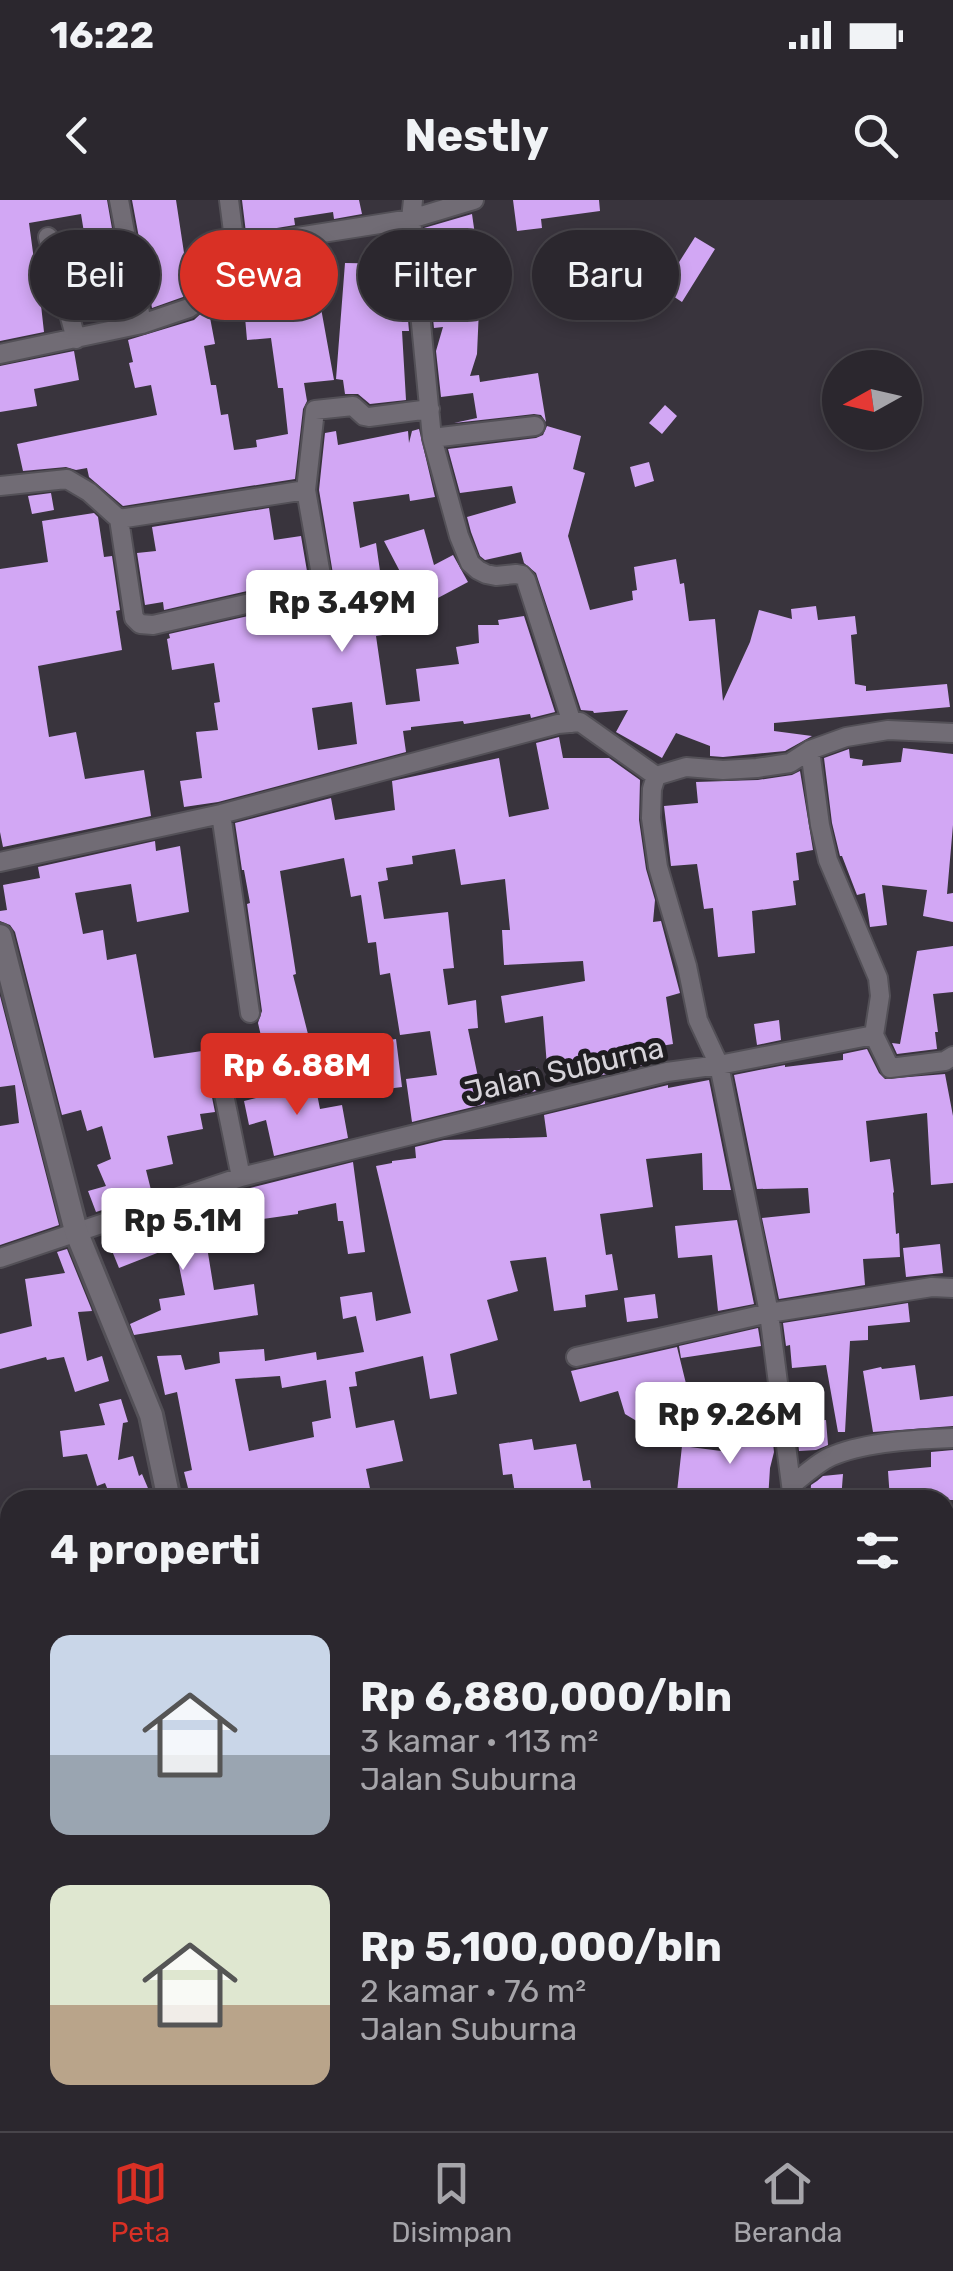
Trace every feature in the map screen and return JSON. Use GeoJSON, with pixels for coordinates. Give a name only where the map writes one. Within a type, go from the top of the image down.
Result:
{"type":"FeatureCollection","features":[{"type":"Feature","properties":{"kind":"street"},"geometry":{"type":"LineString","coordinates":[[118,200],[142,324]]}},
{"type":"Feature","properties":{"kind":"street"},"geometry":{"type":"LineString","coordinates":[[229,200],[233,230]]}},
{"type":"Feature","properties":{"kind":"street"},"geometry":{"type":"LineString","coordinates":[[312,230],[474,200]]}},
{"type":"Feature","properties":{"kind":"street"},"geometry":{"type":"LineString","coordinates":[[412,209],[432,438],[463,550],[470,563],[486,574],[516,574],[526,580],[572,723]]}},
{"type":"Feature","properties":{"kind":"street"},"geometry":{"type":"LineString","coordinates":[[0,354],[142,324],[180,309]]}},
{"type":"Feature","properties":{"kind":"street"},"geometry":{"type":"LineString","coordinates":[[71,320],[76,339]]}},
{"type":"Feature","properties":{"kind":"street"},"geometry":{"type":"LineString","coordinates":[[0,486],[67,479],[89,492],[119,519],[134,618],[140,624],[153,625],[312,589],[319,584],[321,575],[306,490],[315,410],[353,406],[369,417],[430,409]]}},
{"type":"Feature","properties":{"kind":"street"},"geometry":{"type":"LineString","coordinates":[[432,438],[535,426]]}},
{"type":"Feature","properties":{"kind":"street"},"geometry":{"type":"LineString","coordinates":[[119,519],[306,490]]}},
{"type":"Feature","properties":{"kind":"street"},"geometry":{"type":"LineString","coordinates":[[0,862],[220,814],[558,724],[580,722],[656,776]]}},
{"type":"Feature","properties":{"kind":"street"},"geometry":{"type":"LineString","coordinates":[[656,776],[686,767],[723,770],[774,766],[846,737],[888,730],[953,733]]}},
{"type":"Feature","properties":{"kind":"street"},"geometry":{"type":"LineString","coordinates":[[810,750],[828,860],[878,978],[880,996],[874,1036],[890,1068],[945,1061],[953,1056]]}},
{"type":"Feature","properties":{"kind":"street"},"geometry":{"type":"LineString","coordinates":[[656,776],[651,818],[658,867],[688,966],[698,1020],[720,1065],[768,1313],[793,1490]]}},
{"type":"Feature","properties":{"kind":"street"},"geometry":{"type":"LineString","coordinates":[[220,814],[250,1013]]}},
{"type":"Feature","properties":{"kind":"street"},"geometry":{"type":"LineString","coordinates":[[0,936],[76,1231],[151,1415],[168,1490]]}},
{"type":"Feature","properties":{"kind":"street","name":"Jalan Suburna"},"geometry":{"type":"LineString","coordinates":[[0,1258],[241,1178],[667,1072],[874,1036]]}},
{"type":"Feature","properties":{"kind":"street"},"geometry":{"type":"LineString","coordinates":[[218,1065],[241,1178]]}},
{"type":"Feature","properties":{"kind":"street"},"geometry":{"type":"LineString","coordinates":[[576,1358],[768,1313],[932,1287],[953,1288]]}},
{"type":"Feature","properties":{"kind":"street"},"geometry":{"type":"LineString","coordinates":[[795,1490],[827,1459],[858,1449],[953,1438]]}},
{"type":"Feature","properties":{"kind":"building"},"geometry":{"type":"Polygon","coordinates":[[[0,200],[107,200],[112,230],[84,230],[81,214],[29,223],[30,320],[43,320],[44,332],[0,341],[0,200]]]}},
{"type":"Feature","properties":{"kind":"building"},"geometry":{"type":"Polygon","coordinates":[[[132,200],[176,200],[181,230],[180,298],[160,305],[160,230],[138,230],[132,200]]]}},
{"type":"Feature","properties":{"kind":"building"},"geometry":{"type":"Polygon","coordinates":[[[242,200],[359,200],[362,214],[334,219],[333,212],[294,218],[295,225],[246,230],[242,200]]]}},
{"type":"Feature","properties":{"kind":"building"},"geometry":{"type":"Polygon","coordinates":[[[513,200],[599,200],[600,211],[541,219],[542,228],[517,231],[513,200]]]}},
{"type":"Feature","properties":{"kind":"building"},"geometry":{"type":"Polygon","coordinates":[[[472,214],[474,230],[424,230],[472,214]]]}},
{"type":"Feature","properties":{"kind":"building"},"geometry":{"type":"Polygon","coordinates":[[[695,237],[715,249],[682,302],[679,300],[679,262],[695,237]]]}},
{"type":"Feature","properties":{"kind":"building"},"geometry":{"type":"Polygon","coordinates":[[[345,263],[358,263],[358,320],[408,320],[409,331],[402,331],[406,400],[370,404],[358,394],[345,394],[343,380],[336,379],[345,263]]]}},
{"type":"Feature","properties":{"kind":"building"},"geometry":{"type":"Polygon","coordinates":[[[194,320],[210,320],[215,344],[204,346],[211,385],[216,385],[221,415],[228,414],[234,450],[257,447],[256,440],[288,434],[283,388],[278,388],[271,338],[247,340],[245,320],[323,320],[334,380],[304,383],[307,401],[295,479],[123,506],[89,477],[87,468],[23,471],[17,444],[157,415],[151,385],[135,388],[128,340],[194,320]]]}},
{"type":"Feature","properties":{"kind":"building"},"geometry":{"type":"Polygon","coordinates":[[[433,320],[478,320],[477,354],[470,376],[479,375],[480,382],[538,373],[546,422],[541,415],[534,414],[454,423],[477,418],[473,393],[441,397],[436,351],[443,327],[434,328],[433,320]]]}},
{"type":"Feature","properties":{"kind":"building"},"geometry":{"type":"Polygon","coordinates":[[[74,351],[79,380],[34,389],[37,406],[0,412],[0,366],[74,351]]]}},
{"type":"Feature","properties":{"kind":"building"},"geometry":{"type":"Polygon","coordinates":[[[665,405],[677,416],[662,434],[649,423],[665,405]]]}},
{"type":"Feature","properties":{"kind":"building"},"geometry":{"type":"Polygon","coordinates":[[[547,426],[581,436],[573,469],[585,473],[568,536],[590,610],[633,600],[632,591],[637,590],[634,567],[676,559],[689,621],[715,619],[723,701],[750,642],[759,610],[792,619],[791,609],[816,606],[818,620],[855,616],[857,634],[851,635],[855,684],[866,686],[866,691],[947,684],[950,707],[774,723],[774,731],[812,736],[785,751],[723,757],[710,756],[710,746],[676,733],[662,758],[616,732],[628,710],[581,710],[536,573],[524,563],[521,552],[485,560],[471,532],[467,517],[516,503],[512,486],[460,493],[448,449],[536,438],[543,435],[547,426]]]}},
{"type":"Feature","properties":{"kind":"building"},"geometry":{"type":"Polygon","coordinates":[[[419,429],[435,497],[410,501],[409,494],[353,502],[360,548],[376,543],[389,634],[376,636],[386,705],[420,701],[416,669],[459,664],[456,647],[479,643],[478,625],[499,625],[498,620],[524,616],[555,712],[531,718],[530,714],[411,727],[403,731],[406,752],[218,802],[184,807],[180,781],[202,778],[196,732],[218,730],[214,703],[220,702],[214,663],[172,670],[169,634],[315,601],[326,594],[333,574],[319,490],[325,433],[336,431],[338,445],[408,431],[409,443],[412,431],[419,429]],[[352,702],[312,708],[318,750],[357,744],[352,702]]]}},
{"type":"Feature","properties":{"kind":"building"},"geometry":{"type":"Polygon","coordinates":[[[649,462],[654,481],[635,487],[630,467],[649,462]]]}},
{"type":"Feature","properties":{"kind":"building"},"geometry":{"type":"Polygon","coordinates":[[[51,493],[54,510],[32,514],[28,496],[51,493]]]}},
{"type":"Feature","properties":{"kind":"building"},"geometry":{"type":"Polygon","coordinates":[[[269,508],[274,540],[301,536],[308,577],[164,610],[163,602],[145,605],[137,553],[156,551],[152,527],[269,508]]]}},
{"type":"Feature","properties":{"kind":"building"},"geometry":{"type":"Polygon","coordinates":[[[94,513],[98,517],[104,557],[112,556],[122,650],[38,666],[49,737],[76,732],[85,779],[144,770],[151,816],[3,847],[0,569],[48,562],[42,521],[94,513]]]}},
{"type":"Feature","properties":{"kind":"building"},"geometry":{"type":"Polygon","coordinates":[[[424,529],[434,565],[453,555],[468,582],[419,608],[384,541],[424,529]]]}},
{"type":"Feature","properties":{"kind":"building"},"geometry":{"type":"Polygon","coordinates":[[[559,737],[563,758],[609,758],[640,780],[639,820],[655,900],[653,922],[661,921],[680,993],[666,997],[673,1044],[642,1049],[644,1065],[586,1079],[584,1063],[547,1066],[543,1016],[505,1023],[501,996],[585,981],[583,961],[504,965],[502,930],[510,930],[505,879],[461,885],[455,849],[412,856],[413,864],[386,868],[388,880],[378,882],[384,919],[448,912],[454,968],[443,969],[448,1005],[476,1000],[478,1028],[468,1029],[485,1104],[412,1122],[406,1079],[437,1075],[430,1031],[400,1035],[390,973],[380,975],[376,942],[368,943],[361,895],[351,897],[344,858],[280,871],[296,974],[293,975],[309,1038],[264,1049],[258,1023],[262,1011],[247,904],[250,903],[235,823],[331,798],[335,820],[395,810],[392,781],[499,758],[509,817],[549,809],[536,743],[559,737]]]}},
{"type":"Feature","properties":{"kind":"building"},"geometry":{"type":"Polygon","coordinates":[[[903,748],[953,754],[953,825],[947,894],[953,893],[953,922],[923,916],[927,890],[882,885],[887,925],[870,927],[865,893],[857,895],[840,856],[824,758],[849,749],[850,758],[863,760],[862,766],[901,762],[903,748]]]}},
{"type":"Feature","properties":{"kind":"building"},"geometry":{"type":"Polygon","coordinates":[[[800,771],[813,850],[796,853],[796,905],[752,911],[755,953],[718,957],[713,908],[704,909],[697,864],[671,866],[664,806],[698,803],[696,782],[758,780],[800,771]]]}},
{"type":"Feature","properties":{"kind":"building"},"geometry":{"type":"Polygon","coordinates":[[[155,841],[156,851],[180,846],[189,912],[137,922],[131,884],[75,893],[83,934],[103,930],[107,960],[136,954],[154,1058],[209,1050],[206,1068],[215,1112],[200,1114],[203,1129],[167,1136],[173,1164],[146,1170],[152,1194],[96,1212],[88,1191],[106,1186],[97,1165],[111,1159],[102,1126],[87,1131],[81,1110],[62,1115],[15,932],[0,921],[0,911],[7,910],[3,885],[40,878],[38,867],[155,841]]]}},
{"type":"Feature","properties":{"kind":"building"},"geometry":{"type":"Polygon","coordinates":[[[953,946],[953,992],[933,994],[937,1049],[897,1054],[892,1043],[900,1044],[917,951],[953,946]]]}},
{"type":"Feature","properties":{"kind":"building"},"geometry":{"type":"Polygon","coordinates":[[[0,996],[59,1225],[0,1245],[0,1126],[19,1123],[15,1085],[0,1087],[0,996]]]}},
{"type":"Feature","properties":{"kind":"building"},"geometry":{"type":"Polygon","coordinates":[[[779,1020],[781,1040],[757,1045],[754,1024],[779,1020]]]}},
{"type":"Feature","properties":{"kind":"building"},"geometry":{"type":"Polygon","coordinates":[[[396,1039],[402,1087],[378,1090],[372,1043],[396,1039]]]}},
{"type":"Feature","properties":{"kind":"building"},"geometry":{"type":"Polygon","coordinates":[[[867,1049],[885,1079],[945,1074],[953,1116],[953,1183],[931,1185],[927,1113],[866,1121],[870,1162],[890,1159],[900,1257],[863,1259],[865,1285],[779,1299],[762,1218],[810,1213],[808,1188],[757,1189],[734,1075],[843,1060],[843,1054],[867,1049]]]}},
{"type":"Feature","properties":{"kind":"building"},"geometry":{"type":"Polygon","coordinates":[[[537,1067],[540,1090],[517,1096],[513,1071],[537,1067]]]}},
{"type":"Feature","properties":{"kind":"building"},"geometry":{"type":"Polygon","coordinates":[[[314,1079],[320,1109],[342,1105],[348,1138],[274,1156],[266,1120],[249,1125],[244,1101],[314,1079]]]}},
{"type":"Feature","properties":{"kind":"building"},"geometry":{"type":"Polygon","coordinates":[[[709,1080],[731,1190],[703,1190],[702,1153],[646,1159],[653,1207],[600,1214],[606,1255],[612,1254],[618,1290],[585,1295],[586,1307],[554,1311],[546,1257],[510,1261],[518,1291],[487,1300],[498,1340],[450,1354],[457,1394],[430,1399],[423,1356],[355,1372],[357,1386],[349,1387],[356,1428],[394,1420],[403,1461],[366,1469],[370,1490],[188,1490],[184,1472],[192,1470],[177,1392],[165,1395],[157,1356],[181,1355],[185,1370],[220,1363],[219,1352],[264,1349],[265,1361],[316,1352],[317,1360],[364,1352],[356,1316],[343,1319],[340,1297],[372,1292],[376,1321],[411,1313],[376,1166],[416,1158],[415,1147],[444,1140],[547,1137],[544,1115],[668,1085],[709,1080]],[[280,1376],[235,1379],[249,1451],[314,1437],[312,1422],[331,1418],[326,1380],[282,1388],[280,1376]]]}},
{"type":"Feature","properties":{"kind":"building"},"geometry":{"type":"Polygon","coordinates":[[[353,1162],[365,1252],[348,1254],[336,1203],[298,1214],[242,1222],[238,1191],[353,1162]]]}},
{"type":"Feature","properties":{"kind":"building"},"geometry":{"type":"Polygon","coordinates":[[[200,1204],[214,1290],[254,1284],[258,1315],[134,1335],[130,1324],[161,1310],[159,1299],[185,1295],[175,1246],[119,1268],[106,1236],[200,1204]]]}},
{"type":"Feature","properties":{"kind":"building"},"geometry":{"type":"Polygon","coordinates":[[[737,1220],[754,1304],[718,1311],[712,1255],[678,1258],[675,1226],[737,1220]]]}},
{"type":"Feature","properties":{"kind":"building"},"geometry":{"type":"Polygon","coordinates":[[[940,1244],[943,1273],[906,1277],[903,1248],[940,1244]]]}},
{"type":"Feature","properties":{"kind":"building"},"geometry":{"type":"Polygon","coordinates":[[[67,1249],[92,1311],[78,1312],[87,1361],[102,1356],[109,1381],[75,1392],[64,1357],[46,1357],[0,1369],[0,1334],[32,1326],[25,1279],[65,1273],[57,1252],[67,1249]]]}},
{"type":"Feature","properties":{"kind":"building"},"geometry":{"type":"Polygon","coordinates":[[[655,1294],[658,1318],[627,1322],[624,1298],[655,1294]]]}},
{"type":"Feature","properties":{"kind":"building"},"geometry":{"type":"Polygon","coordinates":[[[908,1303],[910,1322],[868,1326],[868,1340],[850,1341],[845,1432],[838,1432],[826,1365],[792,1368],[783,1323],[908,1303]]]}},
{"type":"Feature","properties":{"kind":"building"},"geometry":{"type":"Polygon","coordinates":[[[758,1328],[761,1346],[681,1358],[679,1346],[758,1328]]]}},
{"type":"Feature","properties":{"kind":"building"},"geometry":{"type":"Polygon","coordinates":[[[677,1347],[691,1404],[665,1438],[625,1414],[618,1391],[580,1402],[571,1371],[677,1347]]]}},
{"type":"Feature","properties":{"kind":"building"},"geometry":{"type":"Polygon","coordinates":[[[915,1365],[920,1400],[953,1396],[953,1426],[873,1432],[863,1371],[915,1365]]]}},
{"type":"Feature","properties":{"kind":"building"},"geometry":{"type":"Polygon","coordinates":[[[121,1399],[128,1422],[123,1423],[118,1460],[133,1456],[149,1490],[108,1490],[105,1483],[97,1486],[87,1454],[63,1457],[60,1431],[105,1425],[99,1404],[121,1399]]]}},
{"type":"Feature","properties":{"kind":"building"},"geometry":{"type":"Polygon","coordinates":[[[826,1420],[828,1445],[799,1451],[796,1422],[826,1420]]]}},
{"type":"Feature","properties":{"kind":"building"},"geometry":{"type":"Polygon","coordinates":[[[771,1425],[774,1452],[769,1490],[677,1490],[682,1446],[729,1452],[729,1429],[771,1425]]]}},
{"type":"Feature","properties":{"kind":"building"},"geometry":{"type":"Polygon","coordinates":[[[532,1439],[534,1450],[576,1444],[583,1481],[590,1480],[592,1490],[514,1490],[512,1474],[503,1475],[499,1444],[532,1439]]]}},
{"type":"Feature","properties":{"kind":"building"},"geometry":{"type":"Polygon","coordinates":[[[953,1450],[953,1490],[889,1490],[888,1471],[931,1467],[931,1452],[953,1450]]]}},
{"type":"Feature","properties":{"kind":"building"},"geometry":{"type":"Polygon","coordinates":[[[843,1474],[842,1490],[811,1490],[811,1485],[823,1476],[843,1474]]]}}]}
